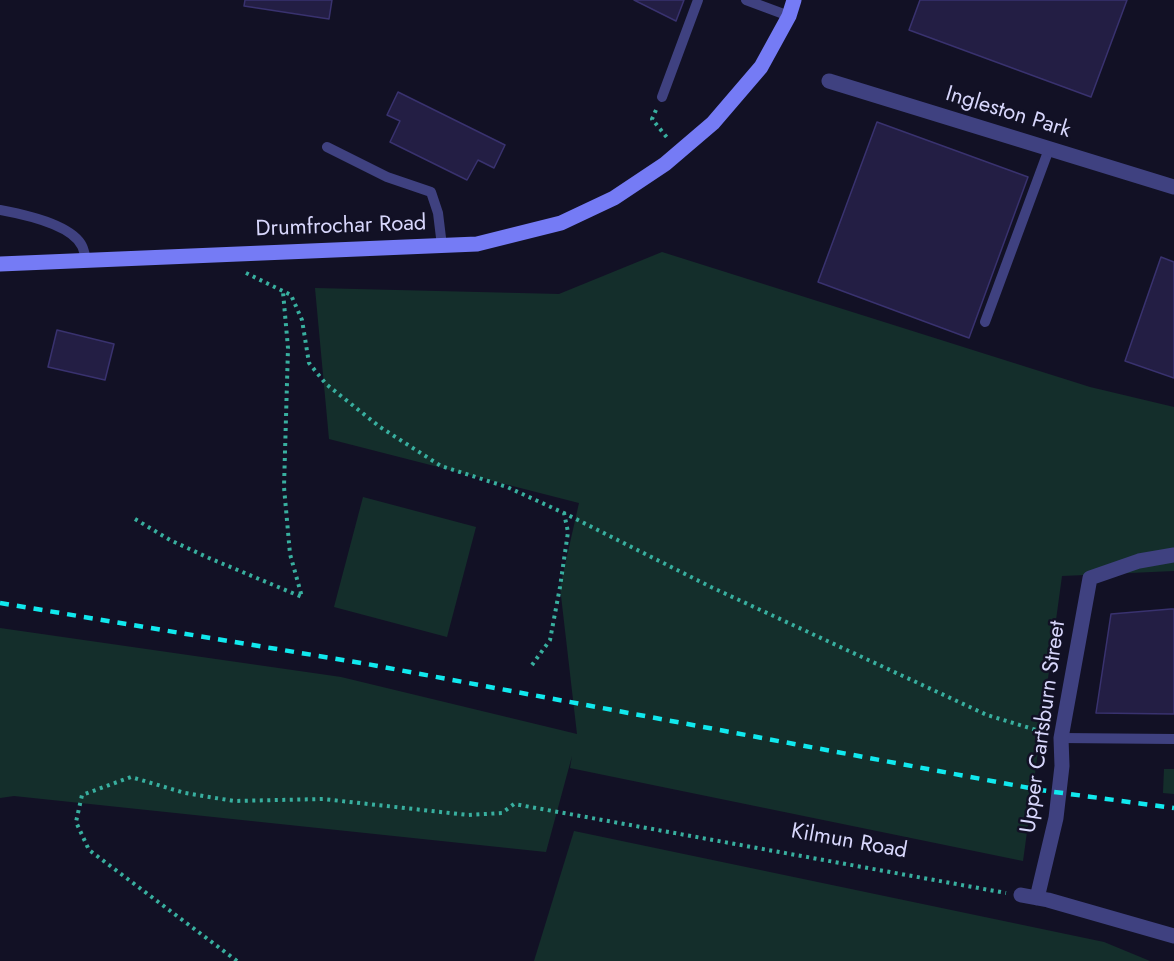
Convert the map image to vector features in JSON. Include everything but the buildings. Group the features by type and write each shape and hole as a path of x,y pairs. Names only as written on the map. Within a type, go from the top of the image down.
{"main road":[{"name":"Drumfrochar Road","path":"0,264 477,244 561,223 614,198 665,164 713,123 761,67 789,16 794,0"}],"street":[{"name":"Ingleston Park","path":"829,81 1174,187"},
{"name":"Upper Cartsburn Street","path":"1037,898 1056,818 1062,766 1061,738 1090,578 1139,561 1174,555"},
{"path":"1021,895 1174,936"}],"lane":[{"path":"662,97 698,0"},
{"path":"746,0 789,16"},
{"path":"327,147 387,177 431,192 438,213 442,246"},
{"path":"985,322 1049,149"},
{"path":"0,210 31,216 63,229 82,245 86,260"},
{"path":"1061,738 1174,739"}],"path":[{"path":"662,97 652,119 679,152"},
{"path":"241,270 291,295 302,320 309,363 326,384 380,427 441,466 507,487 711,587 987,715 1061,738"},
{"path":"135,519 170,540 302,597 290,554 284,487 288,348 283,291"},
{"path":"532,665 550,640 568,532 564,513"},
{"name":"Kilmun Road","path":"237,961 89,850 76,822 82,795 130,777 185,793 234,801 323,799 468,815 502,813 514,804 1021,895"}],"green space":[{"path":"662,252 1090,387 1174,407 1174,571 1062,576 1023,861 570,768 572,756 546,852 14,796 0,798 0,628 341,677 577,734 560,587 579,503 329,439 315,288 559,294"},
{"path":"363,497 476,527 447,637 334,607"},
{"path":"1164,769 1174,769 1174,794 1163,793"},
{"path":"574,831 1104,942 1150,961 534,961"}],"railway":[{"path":"0,603 367,664 1040,790 1174,808"}]}
